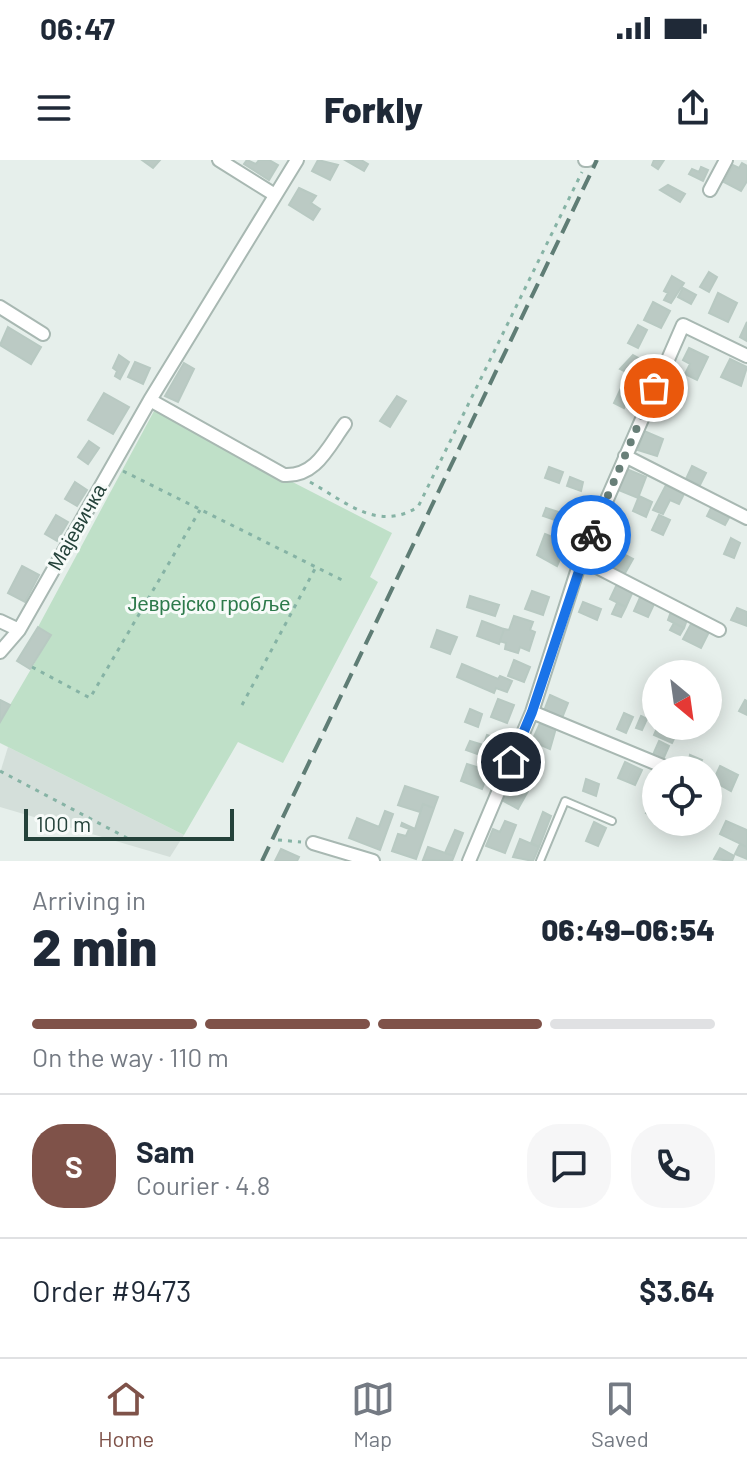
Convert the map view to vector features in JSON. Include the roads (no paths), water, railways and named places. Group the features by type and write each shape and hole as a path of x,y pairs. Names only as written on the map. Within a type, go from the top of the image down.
{"street":[{"path":"219,160 275,195"},
{"name":"Мајевичка","path":"0,652 19,630 150,400 297,160"},
{"path":"710,190 726,160"},
{"path":"0,307 43,334"},
{"path":"469,861 532,712 581,559 683,325 747,356"},
{"path":"150,400 284,475 300,476 311,471 345,424"},
{"path":"625,456 747,518"},
{"path":"581,559 719,630"},
{"path":"0,621 19,630"},
{"path":"532,712 642,758"},
{"path":"313,843 373,861"}],"lane":[{"path":"540,861 565,801 612,821"}],"railway":[{"path":"262,861 597,160"}],"park label":[{"name":"Јеврејско гробље","path":"209,604"}]}
